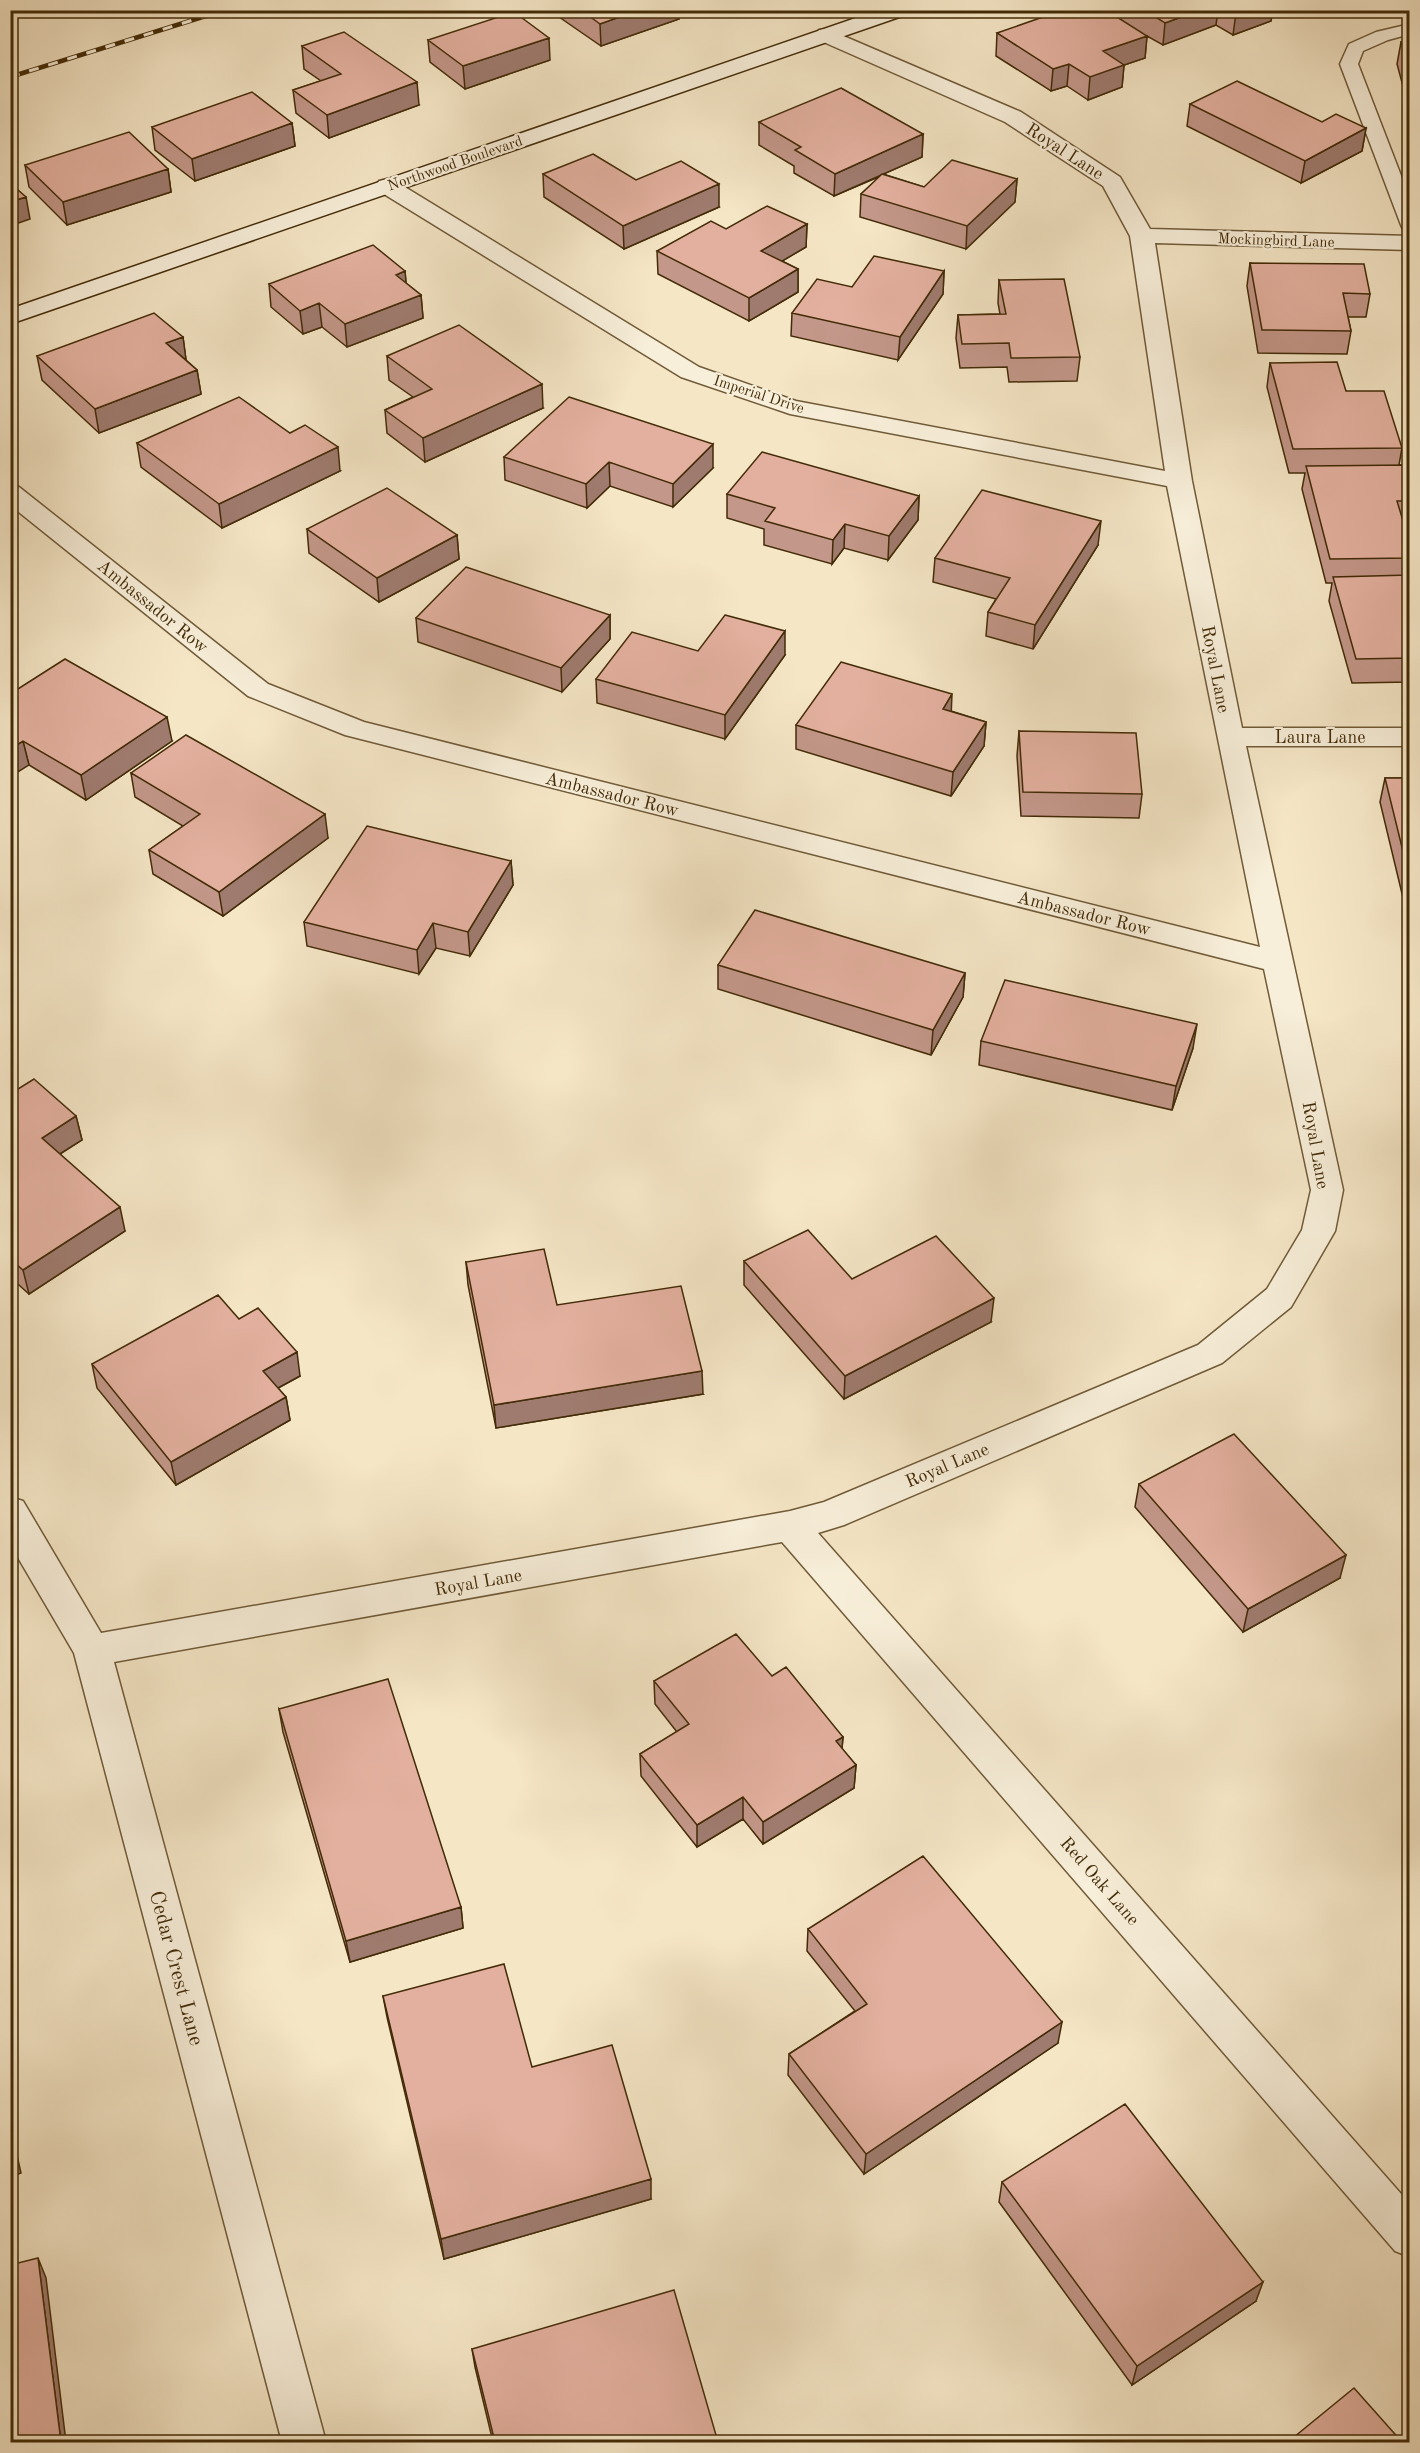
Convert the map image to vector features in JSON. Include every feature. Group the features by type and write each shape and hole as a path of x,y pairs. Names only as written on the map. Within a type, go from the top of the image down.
{"street":[{"name":"Northwood Boulevard","path":"10,316 901,10"},
{"name":"Royal Lane","path":"92,1650 790,1526 831,1515 1210,1354 1278,1298 1318,1231 1327,1190 1230,737 1179,480 1142,236 1112,182 1013,117 827,35"},
{"name":"Imperial Drive","path":"387,186 690,372 790,407 1179,480"},
{"name":"Mockingbird Lane","path":"1142,236 1410,243"},
{"name":"Ambassador Row","path":"10,492 258,690 355,729 1279,962"},
{"name":"Laura Lane","path":"1230,737 1410,737"},
{"name":"Cedar Crest Lane","path":"10,1511 92,1650 304,2442"},
{"name":"Red Oak Lane","path":"790,1526 1410,2236"}],"lane":[{"path":"1410,29 1382,36 1355,48 1349,64 1410,225"}],"building":[{"path":"581,10 639,10 600,24"},
{"path":"1063,10 1106,10 1147,36 1103,51 1124,65 1090,77 1069,64 1053,69 997,33"},
{"path":"1144,10 1200,10 1165,23"},
{"path":"514,12 549,38 463,66 428,40"},
{"path":"344,32 417,82 327,115 293,90 341,74 302,46"},
{"path":"1401,42 1410,42 1410,68 1408,68"},
{"path":"1237,81 1322,122 1336,114 1366,128 1305,161 1190,104"},
{"path":"841,88 923,134 835,174 795,150 801,147 759,122"},
{"path":"252,92 292,123 192,159 152,127"},
{"path":"129,132 168,169 63,202 25,165"},
{"path":"593,154 636,180 681,161 719,184 623,226 543,174"},
{"path":"952,160 1017,179 967,226 861,194 882,174 924,187"},
{"path":"10,183 26,197 10,202"},
{"path":"767,206 807,224 761,251 798,269 749,298 657,251 711,221 726,229"},
{"path":"373,245 405,271 396,275 421,295 345,324 319,303 300,311 269,284"},
{"path":"874,256 944,271 900,337 792,313 817,279 852,287"},
{"path":"1250,263 1364,264 1370,294 1343,293 1351,331 1262,330"},
{"path":"1064,279 1080,357 1011,358 1009,343 962,344 958,315 1006,314 999,280"},
{"path":"154,313 183,337 166,343 197,370 95,409 37,356"},
{"path":"459,325 542,384 423,438 385,410 432,389 387,356"},
{"path":"1337,362 1346,391 1384,391 1402,448 1293,449 1270,363"},
{"path":"239,397 290,433 305,425 338,447 219,504 137,443"},
{"path":"569,397 713,444 673,484 609,462 586,484 504,457"},
{"path":"762,452 919,496 889,536 845,524 833,540 765,521 775,508 727,494"},
{"path":"1410,465 1410,501 1397,501 1410,544 1410,558 1330,559 1306,466"},
{"path":"387,488 457,535 377,578 307,529"},
{"path":"982,490 1101,521 1035,625 988,612 1010,578 935,558"},
{"path":"466,567 610,615 561,668 416,618"},
{"path":"1410,575 1410,658 1356,659 1333,577"},
{"path":"725,615 785,631 725,715 596,679 632,632 698,651"},
{"path":"65,659 167,717 81,775 23,741 10,749 10,694"},
{"path":"841,662 952,694 943,709 986,722 953,772 796,725"},
{"path":"1019,731 1136,733 1142,794 1023,792"},
{"path":"186,735 325,814 219,892 149,850 200,814 131,773"},
{"path":"1385,778 1410,778 1410,880"},
{"path":"367,826 511,861 468,932 433,923 417,950 304,922"},
{"path":"755,910 965,973 933,1030 718,965"},
{"path":"1005,980 1197,1024 1176,1086 981,1041"},
{"path":"34,1079 76,1116 42,1138 120,1207 23,1270 10,1259 10,1094"},
{"path":"808,1230 852,1279 936,1236 994,1298 845,1376 744,1261"},
{"path":"544,1249 557,1305 681,1286 702,1371 494,1405 466,1262"},
{"path":"218,1295 239,1319 258,1308 297,1352 263,1371 286,1397 171,1462 92,1364"},
{"path":"1234,1434 1346,1555 1248,1609 1139,1484"},
{"path":"736,1634 772,1676 786,1667 843,1737 836,1741 856,1765 763,1822 743,1797 697,1825 640,1754 689,1724 654,1681"},
{"path":"388,1679 461,1907 346,1941 279,1709"},
{"path":"923,1856 1062,2022 866,2154 789,2054 867,2004 808,1929"},
{"path":"504,1964 532,2067 612,2045 651,2179 441,2239 383,1996"},
{"path":"1125,2104 1263,2282 1137,2366 1002,2182"},
{"path":"10,2139 14,2153 10,2154"},
{"path":"38,2258 61,2442 10,2442 10,2265"},
{"path":"674,2290 718,2442 495,2442 472,2349"},
{"path":"1354,2388 1402,2442 1288,2442"}],"railway":[{"path":"10,77 225,10"}]}
